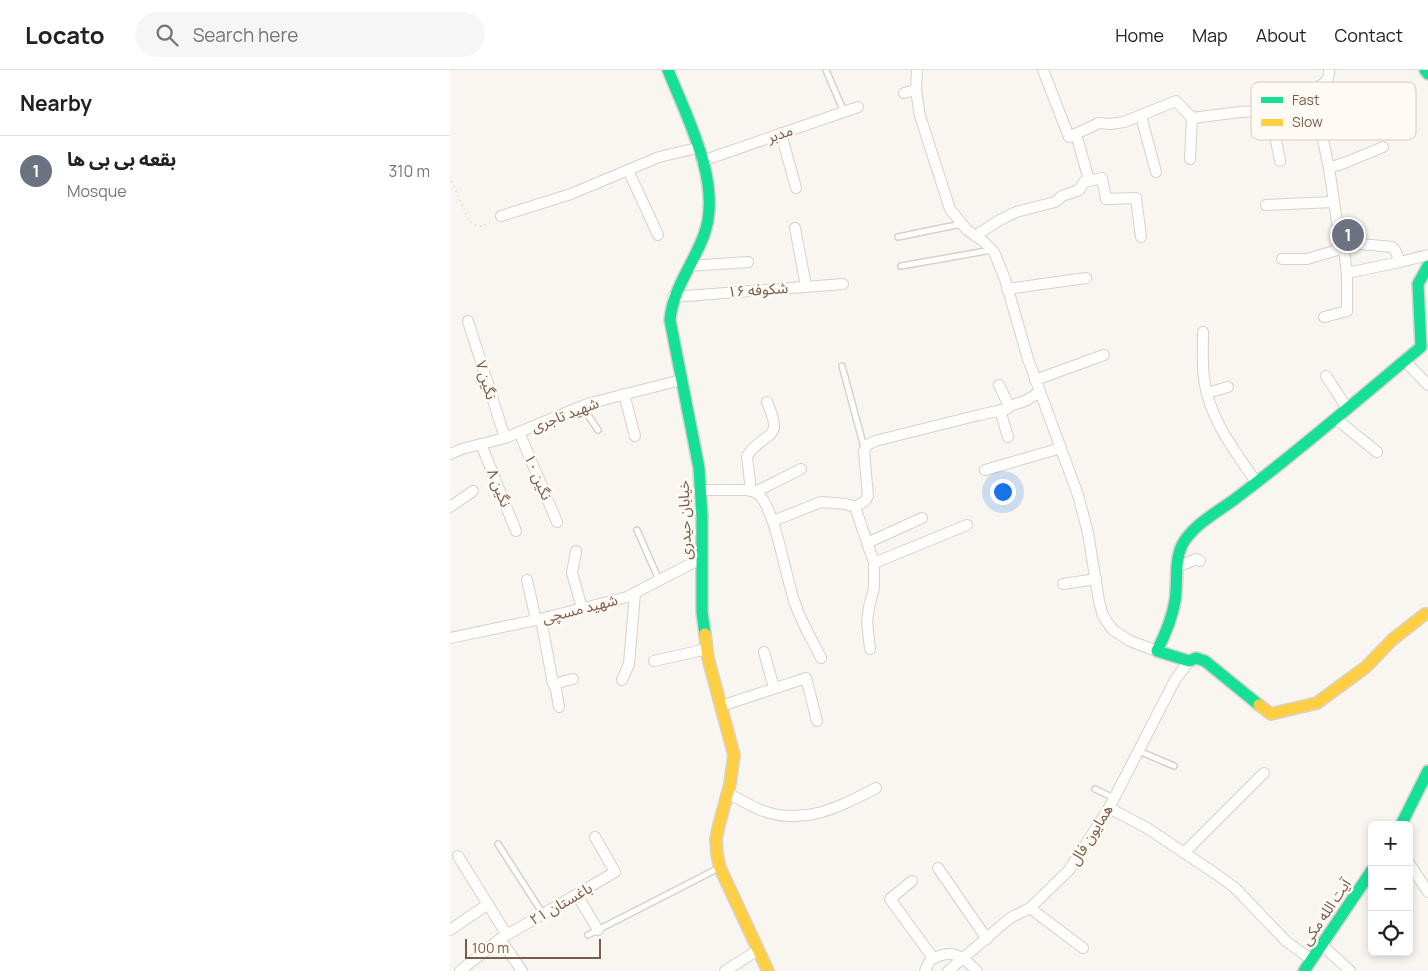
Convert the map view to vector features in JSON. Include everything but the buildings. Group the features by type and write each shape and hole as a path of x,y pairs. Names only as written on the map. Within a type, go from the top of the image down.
{"street":[{"name":"خیابان حیدری","path":"668,70 698,148 709,190 710,216 700,244 673,297 670,309 671,330 699,468 702,516 702,612 707,649 734,755 733,770 716,843 717,859 768,971"},
{"path":"917,70 916,90 920,116 950,208 967,230 992,250 1005,279 1035,380 1078,495 1088,533 1104,616 1113,630 1130,641 1157,651 1188,661 1196,658 1205,661 1271,714 1317,703 1366,667 1392,640 1425,614 1428,614"},
{"path":"1043,70 1069,137 1099,123 1110,124 1141,116 1176,101 1192,118 1190,159"},
{"path":"1327,82 1330,76 1329,70"},
{"path":"1425,70 1428,74"},
{"path":"904,93 916,90"},
{"name":"مدبر","path":"702,161 858,107"},
{"path":"1192,118 1251,111"},
{"path":"1141,116 1156,172"},
{"path":"781,133 796,188"},
{"path":"1076,134 1089,180"},
{"path":"1276,140 1280,161"},
{"path":"1323,140 1329,168 1340,242 1344,245 1347,272 1347,311 1324,317"},
{"path":"1329,168 1383,147"},
{"path":"501,216 571,194 659,157 698,148"},
{"path":"628,170 658,235"},
{"path":"975,236 1016,212 1055,202 1062,196 1080,190 1084,182 1102,178 1106,199 1136,198 1141,237"},
{"path":"1266,205 1334,202"},
{"path":"794,228 806,286"},
{"path":"1282,258 1307,259 1344,245 1392,247 1396,250 1400,262"},
{"path":"1347,272 1428,255"},
{"path":"689,266 748,262"},
{"path":"1157,651 1167,633 1173,614 1179,556 1191,534 1219,509 1256,482 1425,345 1418,284 1428,266"},
{"path":"1007,289 1086,278"},
{"name":"شکوفه ۱۶","path":"673,297 843,284"},
{"name":"نگین ۷","path":"468,321 504,438"},
{"path":"1203,332 1204,379 1212,411 1227,441 1256,482"},
{"path":"1035,380 1104,356"},
{"path":"1405,361 1428,385"},
{"path":"1326,376 1347,408"},
{"name":"شهید تاجری","path":"450,454 504,438 582,406 681,380"},
{"path":"999,385 1008,437"},
{"path":"1207,393 1228,387"},
{"path":"773,521 821,502 846,504 855,507 865,501 868,496 864,450 867,445 875,441 1004,408 1024,401 1040,392"},
{"path":"624,394 635,436"},
{"path":"753,492 747,456 775,428 774,418 767,402"},
{"path":"1335,418 1377,452"},
{"name":"نگین ۱۰","path":"519,432 557,522"},
{"name":"نگین ۸","path":"481,444 516,531"},
{"path":"985,470 1061,448"},
{"path":"753,492 800,469"},
{"path":"700,490 753,492 760,495 773,521 787,580 796,608 821,658"},
{"path":"450,507 473,492"},
{"path":"855,507 874,563 874,588 867,622 870,649"},
{"path":"867,543 922,518"},
{"path":"874,563 967,525"},
{"path":"576,551 572,573 582,608"},
{"name":"شهید مسچی","path":"450,638 627,597 702,558"},
{"path":"1178,565 1196,559 1200,561"},
{"path":"1063,584 1096,579"},
{"path":"527,580 560,708"},
{"path":"622,680 629,664 635,592"},
{"path":"654,661 707,649"},
{"path":"764,652 774,688"},
{"name":"همایون فال","path":"948,971 1010,918 1030,908 1069,870 1109,808 1175,680 1188,661"},
{"path":"721,706 806,678 817,721"},
{"path":"555,684 573,679"},
{"path":"1403,821 1428,771"},
{"path":"1184,853 1264,772"},
{"path":"727,793 759,809 801,817 828,810 876,788"},
{"path":"1109,808 1147,828 1234,887 1287,942 1312,960"},
{"name":"باغستان ۲۱","path":"460,971 504,937 615,872 595,837"},
{"path":"458,856 488,904 522,971"},
{"path":"1411,866 1428,892"},
{"path":"938,868 987,939"},
{"name":"آیت الله مکی","path":"1304,971 1368,876"},
{"path":"912,881 890,899 933,958"},
{"path":"578,895 598,930"},
{"path":"450,930 488,904"},
{"path":"1030,908 1083,948"},
{"path":"1322,944 1350,971"},
{"path":"725,971 758,950"},
{"path":"925,971 930,960 946,953 963,957 977,971"}],"lane":[{"path":"826,70 844,112"},
{"path":"898,237 962,224"},
{"path":"901,266 992,250"},
{"path":"842,366 864,450"},
{"path":"582,406 598,430"},
{"path":"637,530 659,580"},
{"path":"1138,751 1174,766"},
{"path":"1095,789 1114,798"},
{"path":"498,844 543,914"},
{"path":"588,935 720,868"}],"path":[{"path":"450,177 469,220 476,226 483,226 501,216"}],"traffic: fast":[{"path":"668,70 700,151 709,194 709,215 704,235 679,287 670,320 699,468 702,516 702,612 705,634"},
{"path":"1425,70 1428,74"},
{"path":"1259,705 1205,661 1196,658 1189,661 1157,651 1174,608 1178,558 1182,545 1200,524 1285,460 1421,347 1418,284 1428,266"},
{"path":"1403,821 1428,771"},
{"path":"1304,971 1368,876"}],"traffic: slow":[{"path":"1259,705 1271,714 1317,703 1366,667 1392,640 1425,614 1428,614"},
{"path":"705,634 708,658 734,755 730,784 716,839 717,854 720,868 768,971"}],"place":[{"name":"بقعه بی بی ها","path":"1348,235"}]}
